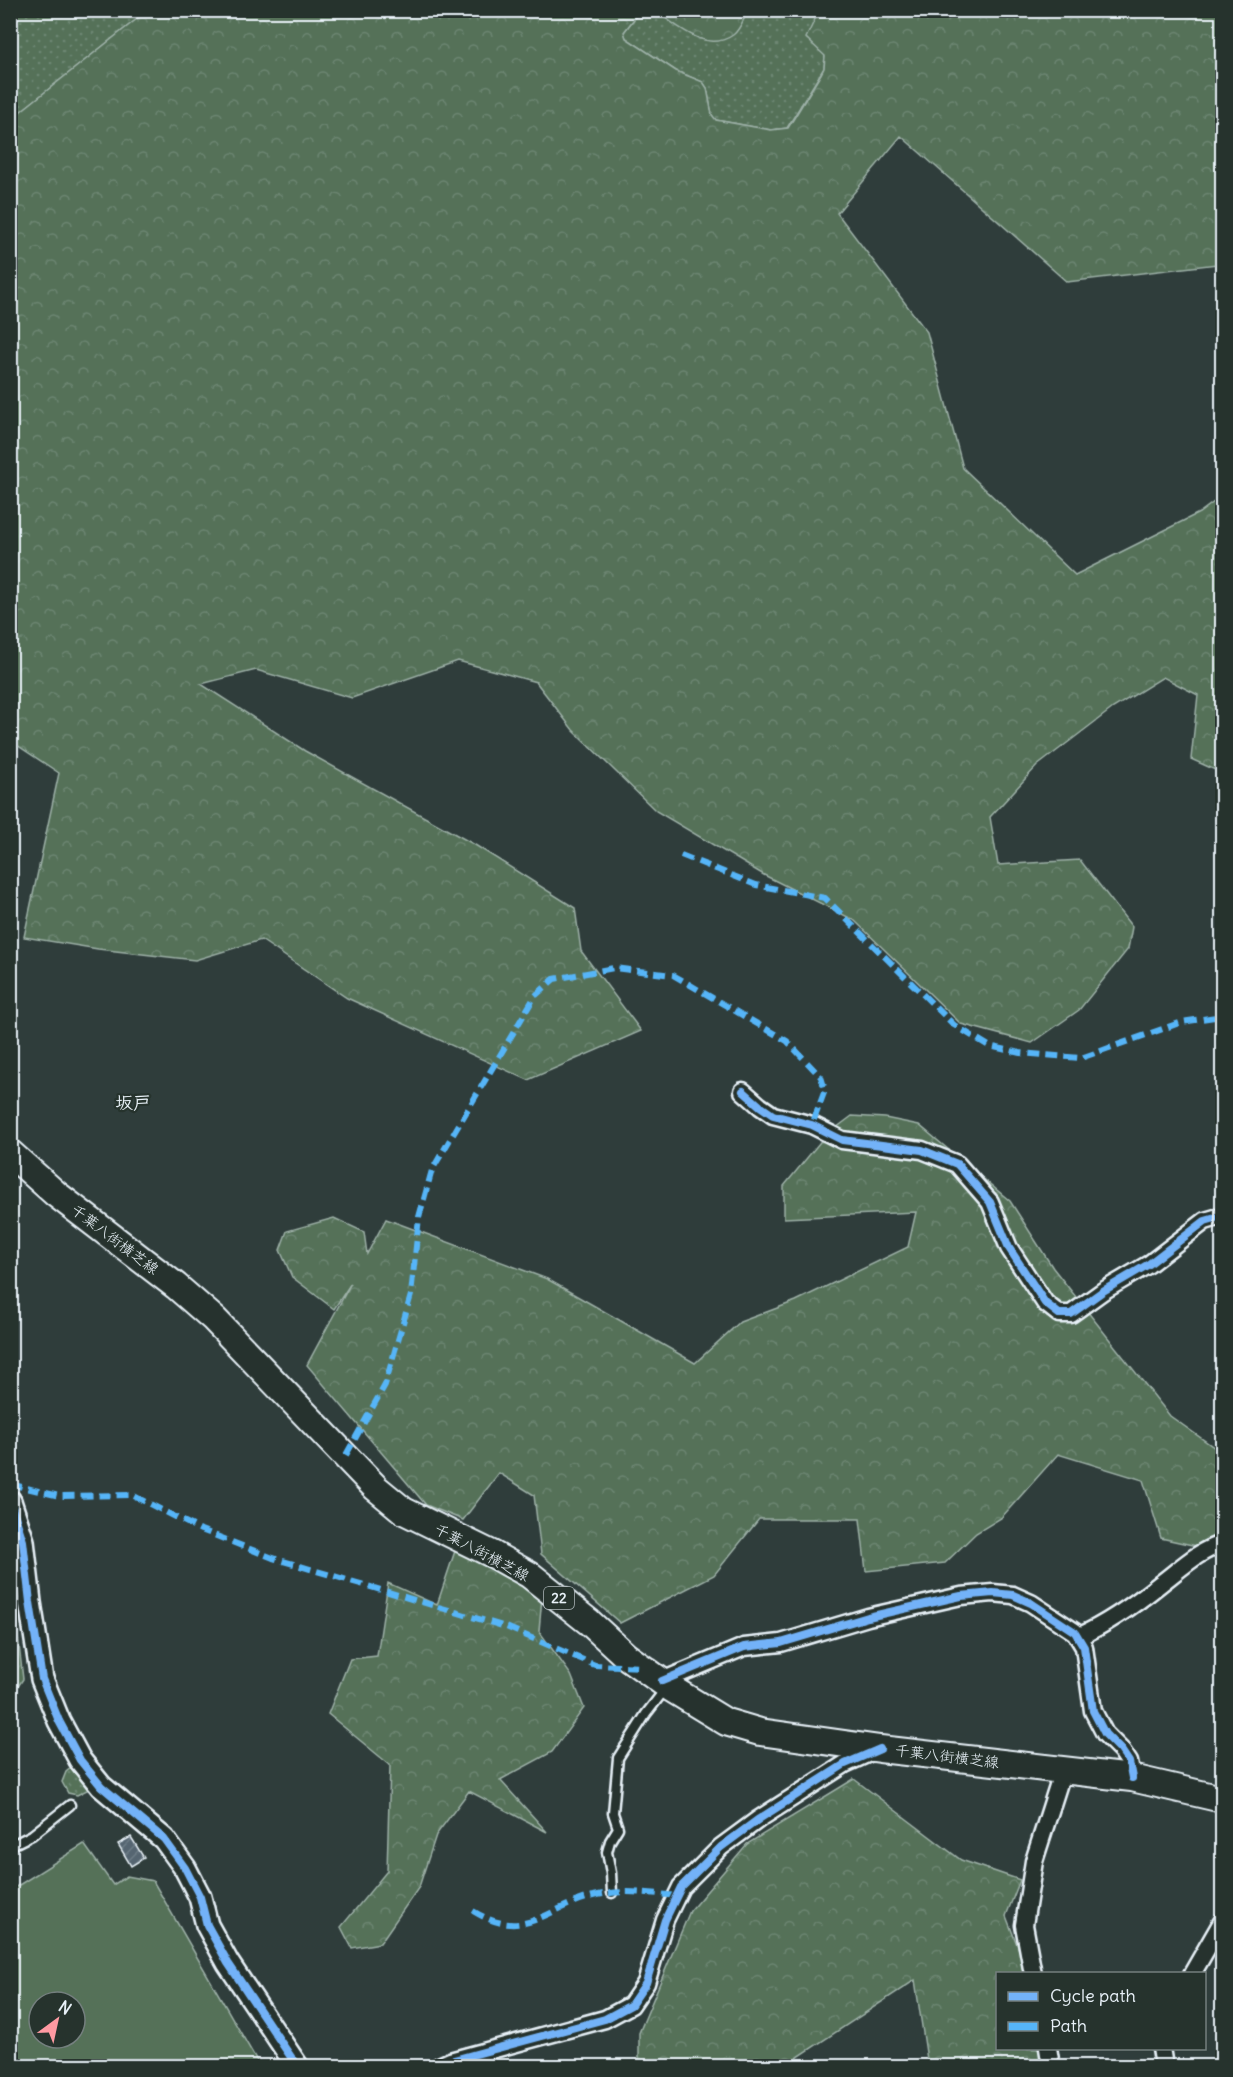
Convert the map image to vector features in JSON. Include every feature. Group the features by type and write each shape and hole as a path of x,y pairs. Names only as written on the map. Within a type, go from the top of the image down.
{"main road":[{"name":"千葉八街横芝線","path":"10,1153 56,1194 176,1286 214,1319 376,1488 405,1511 530,1575 589,1622 626,1656 726,1722 760,1732 880,1749 1132,1778 1222,1799"}],"street":[{"path":"743,1091 773,1115 812,1125 842,1140 922,1150 957,1164 990,1202 1009,1248 1045,1304 1059,1314 1071,1314 1103,1291 1149,1264 1205,1221 1222,1216"},
{"path":"10,1501 23,1541 42,1680 59,1721 80,1760 101,1786 164,1839 185,1868 200,1897 207,1925 228,1963 297,2067"},
{"path":"1078,1637 1103,1626 1201,1553 1222,1544"},
{"path":"665,1683 744,1647 781,1643 868,1617 961,1596 993,1593 1013,1596 1031,1603 1076,1632 1084,1647 1093,1711 1105,1734 1129,1762 1132,1778"},
{"path":"439,2067 450,2061 605,2019 631,2006 646,1983 665,1920 681,1887 721,1847 759,1819 845,1764 880,1749"},
{"path":"1033,1972 1024,1925 1034,1861 1063,1770"},
{"path":"1193,1972 1222,1922"},
{"path":"1048,2050 1052,2067"}],"lane":[{"path":"612,1893 607,1852 618,1828 613,1813 618,1758 665,1683"},
{"path":"10,1846 32,1835 70,1805"}],"path":[{"path":"10,1699 15,1704"}],"green space":[{"path":"11,11 147,11 11,119"},
{"path":"147,11 640,11 624,32 626,38 676,71 703,82 707,88 712,115 716,120 771,130 788,128 824,68 825,56 806,38 817,15 807,11 1222,11 1222,268 1217,264 1067,282 901,136 837,213 927,332 963,468 1075,575 1199,513 1222,496 1222,773 1191,759 1198,695 1163,677 1113,708 1037,766 990,817 998,865 1080,860 1132,927 1128,949 1079,1010 1032,1043 961,1024 854,920 764,875 656,811 573,730 536,682 458,661 352,698 256,670 201,684 305,751 475,845 575,908 581,951 641,1031 528,1080 347,998 261,940 195,960 98,949 24,937 59,773 11,741 11,119"},
{"path":"640,11 656,12 694,35 713,41 722,40 730,34 748,11 807,11 817,15 825,56 824,68 787,128 771,130 716,120 712,115 707,88 703,82 676,71 626,38 624,32"},
{"path":"655,11 748,11 733,35 723,40 713,41 682,30"},
{"path":"852,1116 885,1118 919,1125 1010,1201 1053,1268 1170,1416 1222,1453 1222,1530 1201,1547 1161,1538 1143,1480 1058,1454 1001,1518 976,1533 945,1563 866,1571 860,1519 759,1519 714,1575 620,1623 541,1554 534,1495 499,1473 463,1520 426,1505 307,1365 351,1283 334,1309 292,1277 280,1250 287,1231 334,1218 364,1232 367,1254 386,1219 547,1279 695,1363 740,1322 796,1301 908,1247 916,1212 784,1218 784,1186 824,1137"},
{"path":"457,1545 542,1597 539,1631 571,1675 584,1708 552,1752 500,1780 547,1832 469,1791 436,1835 419,1887 380,1943 352,1948 341,1927 387,1871 390,1765 328,1714 350,1659 377,1656 388,1583 437,1605"},
{"path":"11,1578 23,1679 10,1697"},
{"path":"73,1766 89,1789 77,1795 68,1793 62,1782 66,1772"},
{"path":"854,1779 961,1860 1020,1880 1006,1916 1028,1972 996,1972 996,2050 1048,2050 1035,2066 928,2066 915,1980 798,2057 795,2066 639,2066 639,2033 690,1911 747,1844"},
{"path":"84,1844 113,1885 127,1876 153,1881 260,2066 11,2066 11,1890"}],"building":[{"path":"131,1837 144,1858 131,1866 118,1844"}],"marked path":[{"path":"681,855 756,885 825,898 954,1025 989,1046 1020,1053 1081,1058 1182,1022 1222,1016"},
{"path":"346,1455 385,1385 411,1295 419,1217 432,1170 535,996 554,979 614,968 673,975 787,1041 821,1077 825,1090 812,1125"},
{"path":"10,1484 59,1496 132,1495 201,1530 273,1558 506,1627 595,1665 642,1667"},
{"path":"473,1911 491,1920 507,1924 521,1923 535,1920 577,1901 604,1894 635,1892 677,1896"}],"cycle path":[{"path":"743,1091 773,1115 812,1125 842,1140 922,1150 957,1164 990,1202 1009,1248 1045,1303 1059,1314 1071,1314 1103,1291 1149,1264 1205,1221 1222,1216"},
{"path":"10,1501 23,1541 42,1679 59,1721 80,1760 101,1786 164,1839 185,1868 200,1897 207,1925 228,1963 297,2066"},
{"path":"662,1681 744,1647 781,1643 868,1617 961,1596 993,1593 1013,1595 1031,1603 1075,1632 1084,1647 1093,1711 1105,1734 1129,1762 1132,1778"},
{"path":"439,2066 450,2061 605,2019 631,2005 646,1983 665,1920 681,1887 721,1847 759,1819 845,1764 880,1749"}],"district":[{"name":"坂戸","path":"133,1102"}]}
